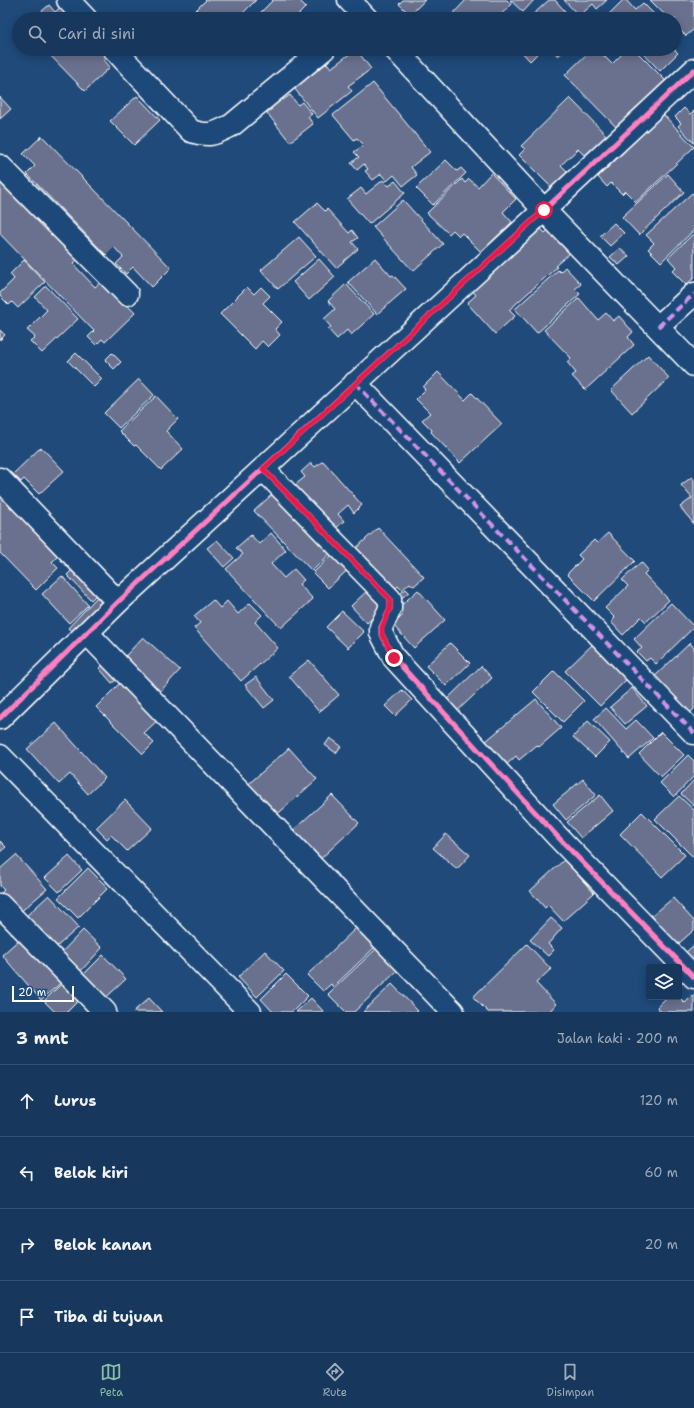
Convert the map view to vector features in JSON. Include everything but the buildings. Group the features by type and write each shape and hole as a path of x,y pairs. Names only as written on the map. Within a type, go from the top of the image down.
{"street":[{"path":"68,0 79,12"},
{"path":"349,0 359,12"},
{"path":"121,56 191,131 205,136 218,132 232,125 316,56"},
{"path":"401,56 544,210 694,365"},
{"path":"0,718 118,602 694,70"},
{"path":"0,166 127,294"},
{"path":"658,327 694,294"},
{"path":"355,384 694,733"},
{"path":"263,469 390,599 390,609 382,627 382,634 394,658 556,835 694,977"},
{"path":"0,479 118,602"},
{"path":"87,633 453,1012"},
{"path":"0,756 250,1012"},
{"path":"0,905 105,1012"}],"marked path":[{"path":"658,327 694,294"},
{"path":"355,383 694,733"}],"cycle path":[{"path":"0,718 118,602 694,70"},
{"path":"263,469 390,599 390,609 381,627 381,633 394,658 556,835 694,977"}],"route":[{"path":"394,658 382,634 382,627 390,609 390,599 263,469 544,210"}]}
